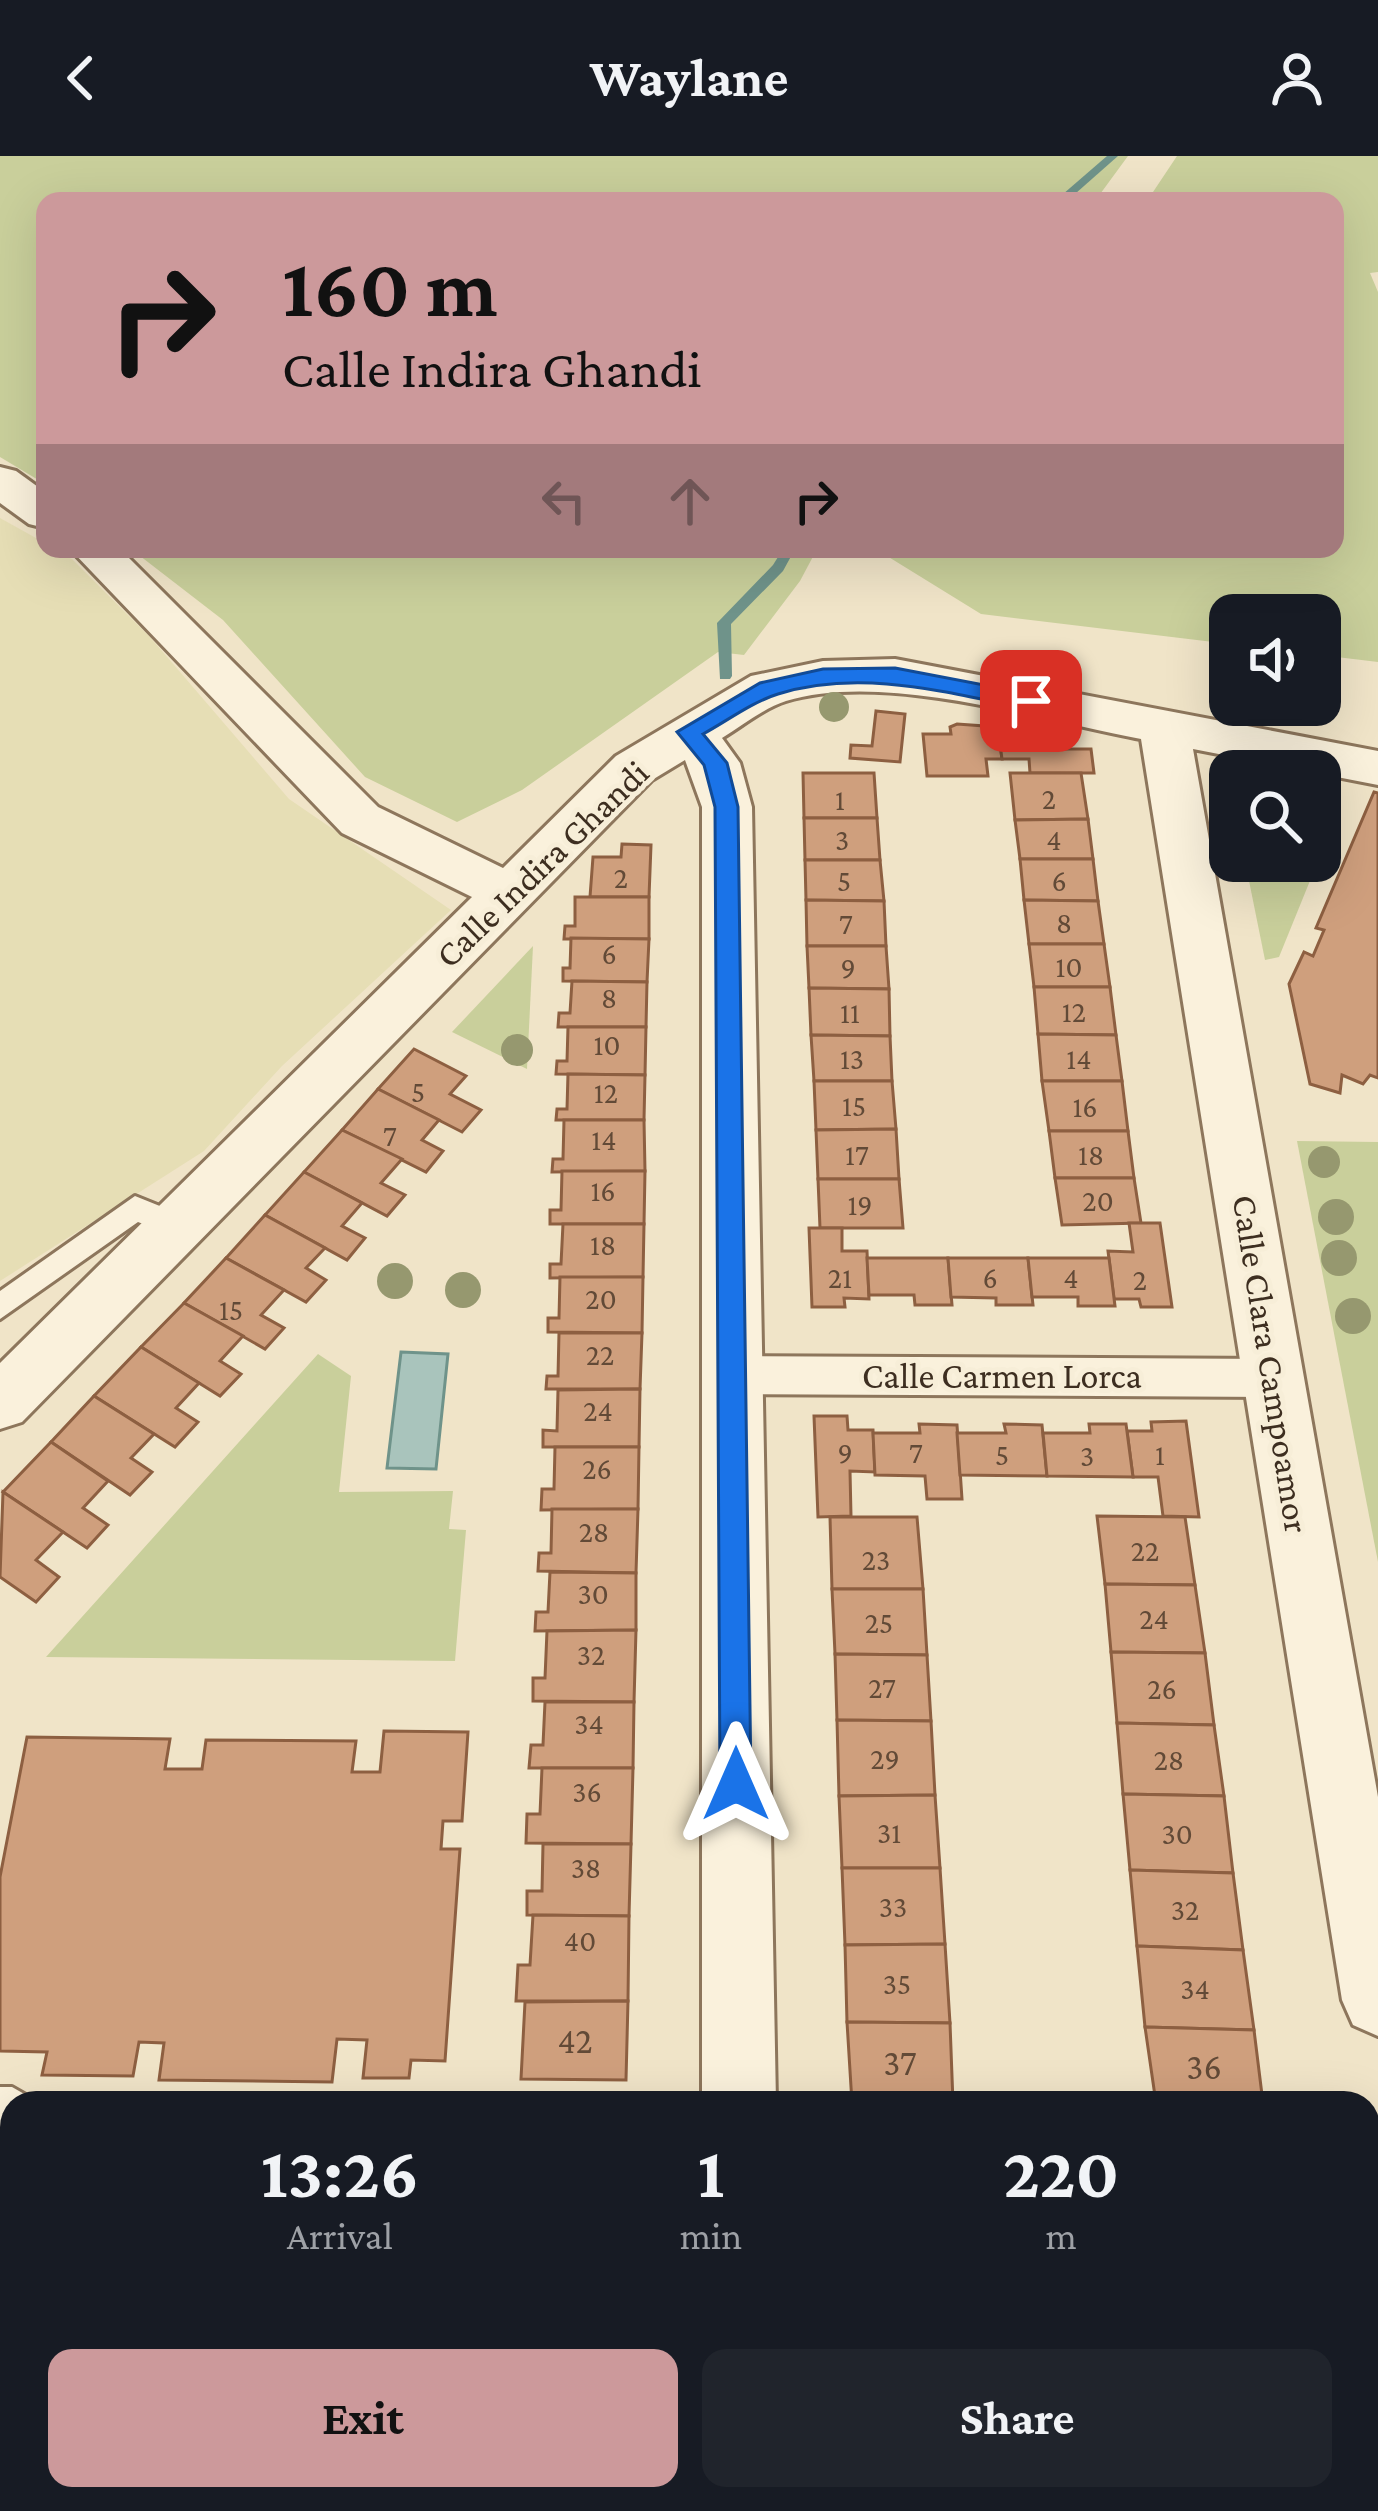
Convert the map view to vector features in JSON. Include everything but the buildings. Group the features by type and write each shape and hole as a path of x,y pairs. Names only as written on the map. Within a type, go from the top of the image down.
{"street":[{"path":"0,481 36,507"},
{"path":"101,558 360,820 509,892"},
{"name":"Calle Indira Ghandi","path":"0,1403 634,768 768,688 823,676 895,675 1378,768"},
{"name":"Calle Clara Campoamor","path":"1164,728 1378,2000"},
{"path":"688,732 715,763 727,807 739,2091"},
{"name":"Calle Carmen Lorca","path":"732,1375 1273,1378"}],"lane":[{"path":"0,1307 135,1208 177,1225"}],"shaded area":[{"path":"0,518 36,538 36,558 72,559 150,637 289,799 451,910 282,1066 204,1151 0,1281"}],"green space":[{"path":"0,156 1128,156 1102,192 36,192 36,479 0,457"},
{"path":"1177,156 1378,156 1378,272 1370,273 1378,292 1378,662 1341,658 1341,594 1209,594 1209,641 981,614 890,558 1344,558 1344,192 1153,192"},
{"path":"143,558 812,558 744,655 718,652 522,790 457,822 365,777 223,620"},
{"path":"1249,882 1309,882 1279,957 1265,960"},
{"path":"533,946 527,1069 452,1032"},
{"path":"1297,1141 1378,1142 1378,1562"},
{"path":"318,1354 351,1376 339,1492 453,1491 449,1529 466,1530 455,1661 46,1657"}],"water":[{"path":"401,1352 448,1354 436,1469 387,1468"}],"waterway":[{"path":"1071,192 1113,156"},
{"path":"725,676 724,623 784,558"}],"route":[{"path":"736,1784 727,807 715,763 688,732 768,688 823,676 895,675 1031,701"}]}
